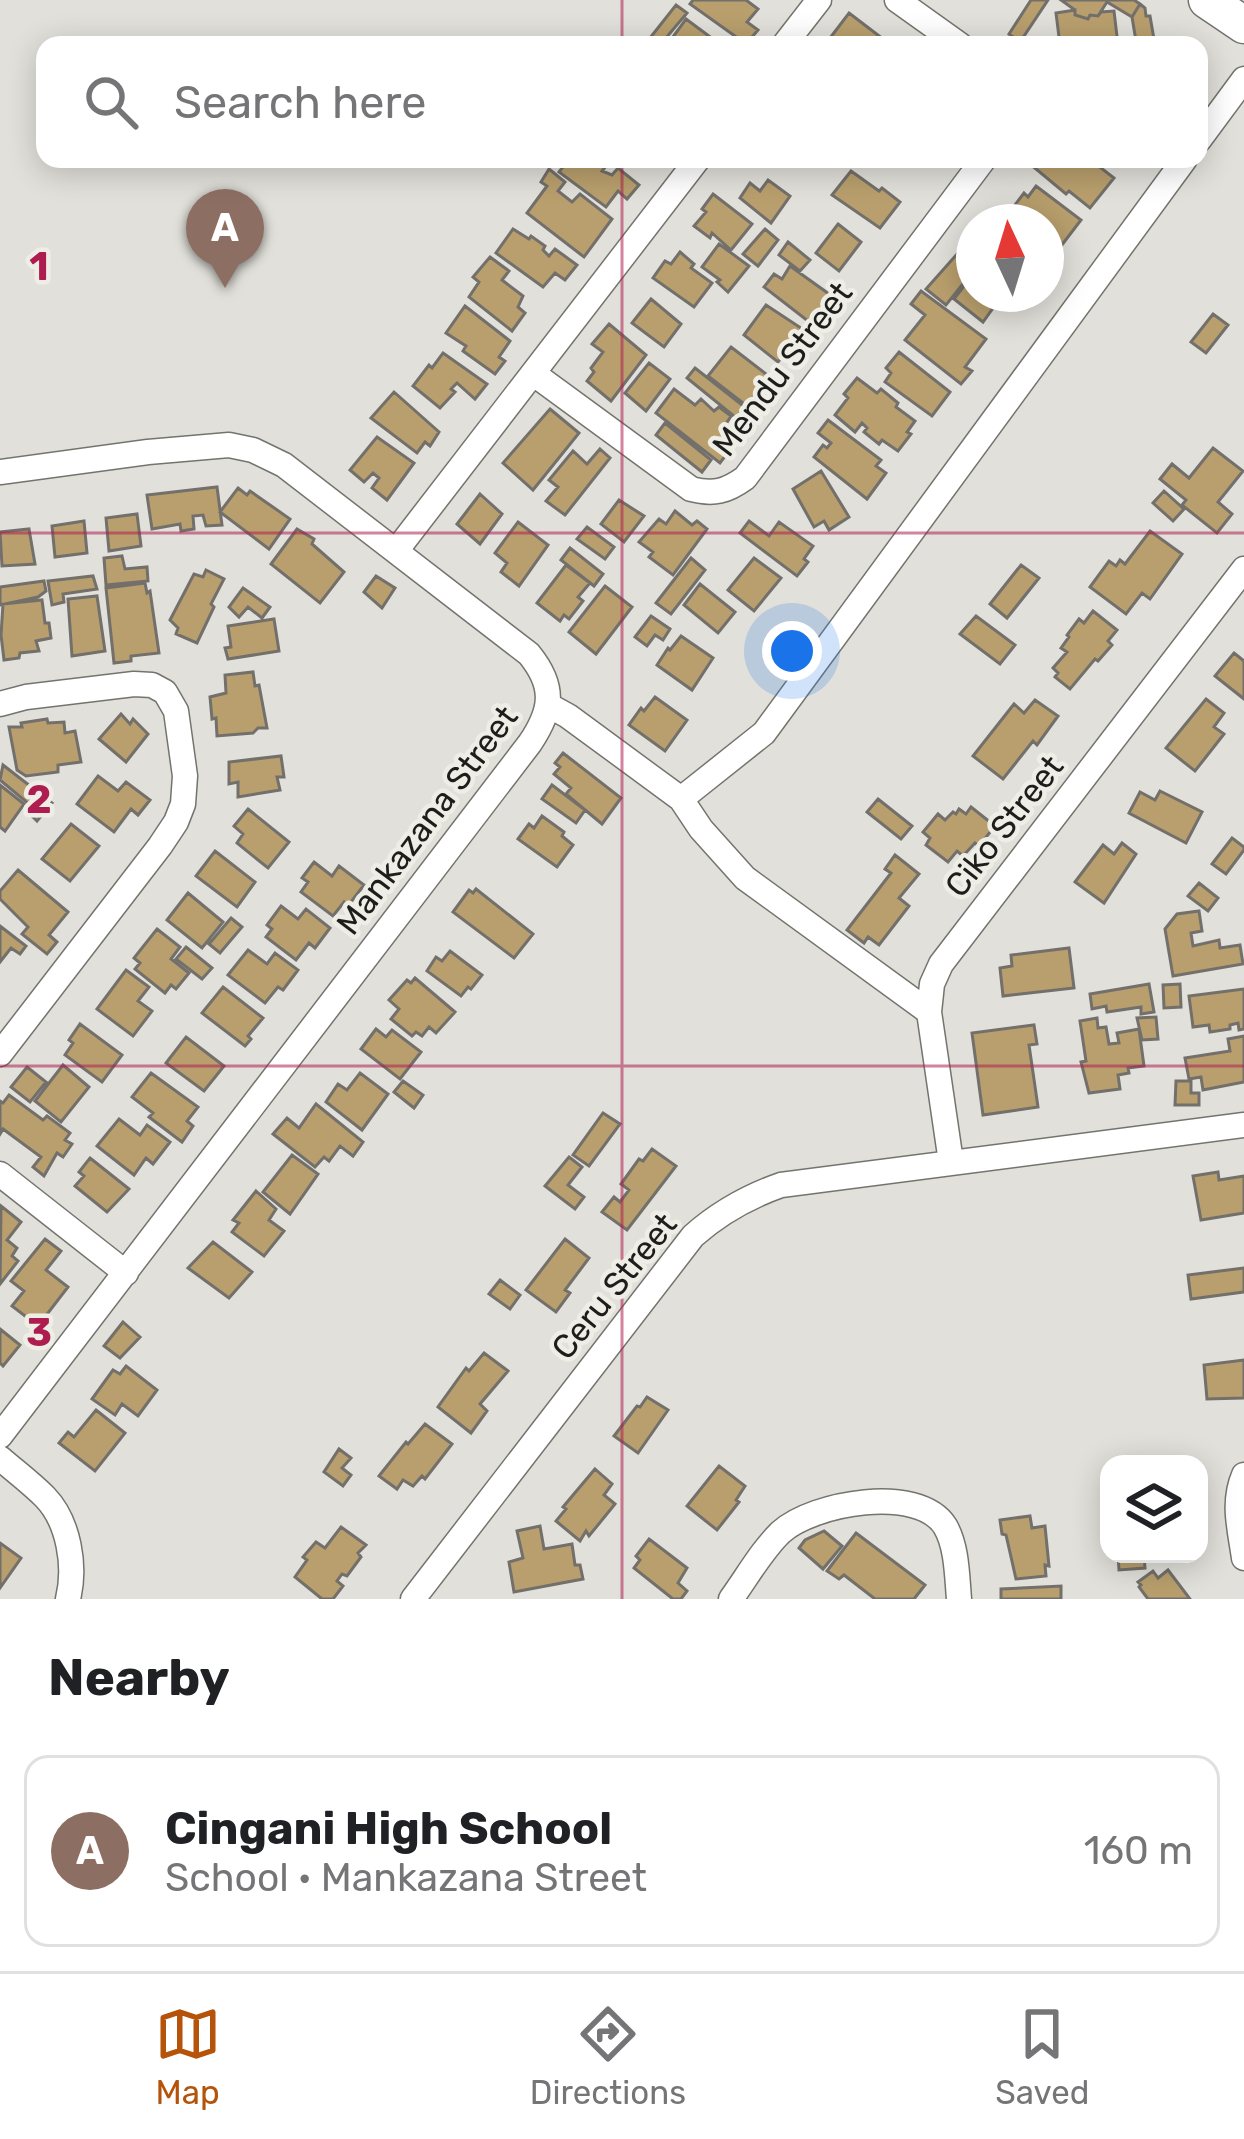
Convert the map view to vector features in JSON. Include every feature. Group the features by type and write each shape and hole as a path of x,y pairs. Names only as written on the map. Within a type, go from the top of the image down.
{"street":[{"path":"791,36 818,0"},
{"path":"897,0 947,36"},
{"path":"1207,0 1244,25"},
{"path":"1208,128 1244,79"},
{"path":"396,551 691,168"},
{"name":"Mendu Street","path":"534,374 692,489 707,494 730,489 745,478 976,168"},
{"path":"681,799 764,733 1178,168"},
{"name":"Mankazana Street","path":"0,472 148,452 229,445 253,450 284,465 529,654 545,677 548,705 530,743 0,1436"},
{"name":"Ciko Street","path":"951,1162 929,1012 932,985 941,964 1244,569"},
{"path":"0,704 134,683 152,686 165,692 176,711 185,776 176,822 0,1054"},
{"path":"548,705 681,799 745,878 929,1012"},
{"name":"Ceru Street","path":"413,1599 681,1251 718,1215 781,1185 1244,1125"},
{"path":"0,1174 126,1273"},
{"path":"0,1458 49,1501 73,1564 68,1599"},
{"path":"1244,1474 1237,1515 1244,1558"},
{"path":"730,1599 780,1533 794,1523 824,1508 902,1501 929,1511 947,1529 959,1599"}],"building":[{"path":"693,0 746,0 758,9 747,22 758,30 753,36 735,36 690,4"},
{"path":"1031,0 1048,0 1024,36 1009,34"},
{"path":"1061,0 1134,0 1140,4 1132,17 1107,2 1098,16 1088,19 1075,15"},
{"path":"1140,4 1145,8 1153,36 1135,36 1132,17"},
{"path":"676,5 687,13 668,36 652,36"},
{"path":"1075,10 1075,15 1088,19 1114,11 1117,36 1059,36 1056,13"},
{"path":"849,13 879,36 832,36"},
{"path":"686,19 709,36 674,36"},
{"path":"562,168 604,168 602,171 612,175 618,168 639,185 627,199 618,191 606,207 559,172"},
{"path":"1035,168 1101,168 1114,178 1090,208 1069,191 1066,194"},
{"path":"549,169 565,182 558,191 572,202 580,194 612,219 584,257 527,213 547,186 541,182"},
{"path":"851,171 900,202 880,228 832,195"},
{"path":"768,180 790,196 771,223 740,198 750,183 760,191"},
{"path":"1036,186 1060,204 1016,204 1024,193 1028,197"},
{"path":"713,194 752,224 731,250 712,233 710,238 694,226"},
{"path":"1064,207 1081,220 1064,242"},
{"path":"838,224 861,242 839,271 816,253"},
{"path":"513,229 545,246 549,256 555,249 577,265 565,280 555,273 543,287 496,253"},
{"path":"765,229 778,240 758,266 743,254"},
{"path":"788,242 810,260 800,271 779,255"},
{"path":"719,244 749,266 728,292 702,267"},
{"path":"680,252 694,264 691,268 712,283 694,307 653,278 665,261 671,264"},
{"path":"956,255 956,292 946,305 926,289"},
{"path":"490,257 509,271 502,280 523,296 518,307 525,313 512,331 469,297 479,282 473,277"},
{"path":"790,266 836,299 817,328 764,287 774,274 782,279"},
{"path":"921,291 986,339 965,367 972,371 961,384 905,340 925,315 911,304"},
{"path":"651,299 681,324 664,347 632,323"},
{"path":"766,305 804,330 778,362 744,335"},
{"path":"465,306 510,341 499,357 505,361 495,374 446,333"},
{"path":"970,312 990,312 983,322"},
{"path":"1213,314 1228,325 1206,353 1191,342"},
{"path":"609,324 646,355 611,401 587,381 603,352 592,344"},
{"path":"731,347 770,377 752,410 708,376"},
{"path":"899,352 950,392 932,416 885,382 891,373 886,368"},
{"path":"443,353 487,384 475,399 457,383 440,408 413,386"},
{"path":"649,363 670,379 646,411 625,393"},
{"path":"695,368 760,419 751,430 687,378"},
{"path":"857,378 877,393 881,389 915,421 898,451 882,440 879,444 864,432 867,428 862,423 855,432 835,415"},
{"path":"674,389 695,405 701,399 714,411 719,407 731,416 725,433 736,442 720,463 656,413"},
{"path":"394,392 439,432 430,446 425,442 417,453 371,418"},
{"path":"550,409 579,433 533,490 503,463"},
{"path":"828,420 881,460 876,466 886,473 867,499 814,457 831,443 818,433"},
{"path":"665,423 711,460 702,472 656,435"},
{"path":"377,437 414,463 387,500 372,488 379,478 373,473 364,482 350,470"},
{"path":"1213,448 1243,471 1218,502 1232,514 1217,533 1182,505 1186,500 1160,479 1172,464 1189,478"},
{"path":"600,449 610,458 565,515 546,501 558,487 549,480 573,451 587,464"},
{"path":"821,471 849,517 829,530 824,521 814,527 793,489"},
{"path":"217,487 222,525 206,526 203,515 193,516 194,529 181,531 180,524 152,529 147,495"},
{"path":"238,488 290,519 269,549 220,512"},
{"path":"1164,491 1184,509 1173,521 1153,503"},
{"path":"480,494 502,514 480,544 457,524"},
{"path":"619,500 644,516 624,542 601,524"},
{"path":"675,511 692,525 697,521 707,529 673,575 649,557 653,552 639,542 659,519 666,524"},
{"path":"137,514 141,546 109,551 106,518"},
{"path":"84,521 87,553 55,557 52,526"},
{"path":"749,521 769,536 779,522 813,546 797,576 740,533"},
{"path":"518,522 548,545 519,586 501,572 507,563 495,553"},
{"path":"587,527 614,547 605,559 577,539"},
{"path":"29,529 35,564 2,566 0,532"},
{"path":"297,529 314,539 312,544 344,572 320,603 271,564"},
{"path":"1150,531 1182,554 1150,599 1142,593 1126,614 1090,587 1109,561 1116,566 1120,560 1125,564"},
{"path":"570,548 603,574 594,586 561,560"},
{"path":"122,556 125,569 147,567 148,581 106,585 104,558"},
{"path":"691,558 705,570 671,614 656,603"},
{"path":"754,558 781,578 754,611 728,590"},
{"path":"566,565 590,583 569,619 564,615 560,621 537,603"},
{"path":"1021,565 1039,578 1007,618 990,604"},
{"path":"206,570 224,579 197,643 176,634 178,628 170,620 194,574 203,577"},
{"path":"93,576 97,589 63,594 64,602 52,605 48,581"},
{"path":"376,576 395,588 382,608 364,592"},
{"path":"44,581 46,591 38,597 0,605 0,587"},
{"path":"145,583 159,653 114,663 106,588"},
{"path":"700,584 735,612 718,633 684,605"},
{"path":"605,586 632,607 596,654 569,632"},
{"path":"243,588 270,607 262,618 248,607 239,617 229,607"},
{"path":"97,596 105,651 72,656 68,599"},
{"path":"42,600 51,638 36,641 39,651 4,660 3,604"},
{"path":"1093,611 1117,630 1108,641 1112,645 1070,689 1055,677 1058,673 1053,668 1067,652 1061,648 1067,635 1079,619 1084,623"},
{"path":"651,616 670,629 663,640 655,635 647,646 635,637"},
{"path":"976,616 1015,645 1000,664 960,634"},
{"path":"274,619 279,651 228,659 228,626"},
{"path":"681,636 713,658 692,690 657,665"},
{"path":"1234,653 1244,661 1244,699 1215,676"},
{"path":"253,672 267,728 217,736 210,697 226,693 225,675"},
{"path":"655,697 687,720 665,751 629,725"},
{"path":"1206,699 1224,713 1214,727 1224,734 1195,771 1166,748"},
{"path":"1035,700 1058,716 1003,779 973,756 1014,704 1024,713"},
{"path":"121,714 148,734 126,762 99,739"},
{"path":"47,719 48,723 64,722 65,733 75,731 81,762 58,765 58,772 26,776 17,770 9,727"},
{"path":"563,753 621,798 602,824 566,794 571,788 554,774"},
{"path":"281,756 284,777 277,777 280,790 238,797 238,782 229,784 229,762"},
{"path":"3,765 52,803 37,821 30,814 35,809 0,780"},
{"path":"98,776 118,791 126,782 150,800 138,815 131,809 114,832 77,804"},
{"path":"0,785 24,804 5,831 0,827"},
{"path":"552,785 585,810 576,823 542,799"},
{"path":"1160,791 1202,812 1186,843 1129,813 1140,792 1155,800"},
{"path":"878,799 912,826 901,839 867,812"},
{"path":"971,807 995,826 979,846 975,843 963,856 957,851 948,862 926,845 930,838 923,832 938,814 945,820 959,809 966,814"},
{"path":"248,809 289,842 268,868 237,843 243,834 234,826"},
{"path":"542,816 573,845 557,867 518,839"},
{"path":"71,824 99,846 70,881 42,859"},
{"path":"1232,838 1244,850 1226,874 1212,864"},
{"path":"1122,843 1136,854 1104,903 1075,882 1103,845 1114,854"},
{"path":"215,851 255,882 237,907 196,876"},
{"path":"895,855 919,874 899,898 909,906 879,945 868,937 864,943 847,930 891,873 885,869"},
{"path":"314,862 332,876 339,866 364,885 333,916 301,892 308,882 302,878"},
{"path":"18,870 68,912 49,935 57,942 47,954 22,934 28,927 0,899 0,891"},
{"path":"1199,883 1218,898 1208,911 1188,896"},
{"path":"476,889 533,934 514,958 453,912 469,890"},
{"path":"188,893 223,922 202,948 167,920"},
{"path":"281,906 298,919 306,909 330,928 315,948 309,943 296,960 266,937 272,929 267,925"},
{"path":"1199,911 1202,931 1191,933 1193,946 1219,940 1220,948 1240,945 1243,964 1173,976 1165,929 1177,914"},
{"path":"231,918 242,927 220,953 209,944"},
{"path":"0,926 26,946 20,954 11,948 0,962"},
{"path":"157,929 180,947 171,959 189,973 176,989 171,985 165,993 135,969 140,963 134,958"},
{"path":"186,947 212,968 202,979 176,959"},
{"path":"1069,948 1074,988 1003,996 1000,968 1012,966 1011,955"},
{"path":"248,950 267,964 275,953 298,970 265,1003 228,975"},
{"path":"450,951 482,975 461,996 427,971 436,957 442,961"},
{"path":"126,970 149,987 138,1001 152,1011 133,1036 97,1009"},
{"path":"415,978 455,1012 436,1033 429,1027 422,1036 416,1032 412,1036 391,1019 399,1009 389,1000 407,980 411,983"},
{"path":"1149,984 1154,1012 1141,1014 1141,1007 1107,1012 1106,1006 1092,1009 1090,994"},
{"path":"1180,984 1181,1007 1164,1008 1163,985"},
{"path":"223,987 263,1018 245,1046 202,1013"},
{"path":"1244,989 1244,1029 1239,1030 1238,1023 1210,1032 1209,1025 1193,1027 1189,996"},
{"path":"1156,1017 1158,1039 1142,1040 1137,1018"},
{"path":"1097,1018 1098,1028 1106,1027 1109,1044 1119,1043 1117,1033 1139,1029 1144,1066 1118,1075 1120,1089 1089,1093 1081,1062 1086,1061 1080,1021"},
{"path":"80,1024 122,1055 102,1082 65,1055"},
{"path":"1034,1025 1037,1044 1029,1045 1038,1107 983,1115 972,1033"},
{"path":"376,1029 386,1037 392,1030 421,1052 400,1079 361,1049"},
{"path":"1244,1036 1244,1082 1203,1090 1201,1077 1189,1079 1185,1058 1230,1051 1228,1039"},
{"path":"186,1037 224,1066 204,1091 166,1063"},
{"path":"63,1065 89,1087 61,1122 35,1101"},
{"path":"27,1067 46,1082 30,1102 11,1087"},
{"path":"151,1073 198,1107 187,1121 193,1126 182,1142 132,1097"},
{"path":"360,1073 388,1094 362,1130 326,1102 338,1084 347,1090"},
{"path":"403,1081 423,1095 414,1108 394,1092"},
{"path":"1176,1081 1191,1081 1191,1093 1199,1093 1199,1105 1175,1105"},
{"path":"9,1095 70,1133 65,1140 72,1144 63,1157 57,1153 44,1176 33,1167 41,1157 3,1129 0,1134 0,1101"},
{"path":"316,1104 363,1142 353,1156 340,1146 329,1161 324,1157 315,1167 273,1134 287,1118 299,1128"},
{"path":"603,1113 620,1124 589,1166 573,1155"},
{"path":"119,1119 140,1135 147,1125 170,1142 153,1164 146,1158 134,1175 97,1146"},
{"path":"652,1149 676,1166 627,1230 602,1212 614,1197 620,1202 629,1190 621,1184"},
{"path":"292,1155 318,1174 290,1214 263,1192"},
{"path":"569,1157 582,1167 568,1185 584,1197 575,1209 545,1186"},
{"path":"90,1158 129,1189 107,1212 75,1186"},
{"path":"1218,1172 1219,1180 1244,1176 1244,1213 1201,1220 1193,1176"},
{"path":"256,1191 276,1209 269,1220 284,1231 264,1256 232,1232 239,1223 233,1220"},
{"path":"1,1206 21,1222 7,1240 17,1248 12,1256 18,1261 0,1284"},
{"path":"45,1239 61,1251 46,1270 68,1287 38,1326 12,1306 24,1291 11,1281"},
{"path":"565,1239 589,1258 565,1290 570,1293 556,1312 526,1290"},
{"path":"213,1242 252,1272 229,1298 188,1268"},
{"path":"1244,1268 1244,1292 1191,1299 1188,1275"},
{"path":"500,1280 520,1295 510,1309 489,1294"},
{"path":"123,1322 140,1337 120,1358 104,1346"},
{"path":"0,1329 20,1345 3,1366 0,1363"},
{"path":"484,1353 508,1371 480,1404 487,1411 471,1433 438,1407 466,1368 469,1371"},
{"path":"1244,1360 1244,1398 1207,1399 1204,1365"},
{"path":"126,1366 157,1390 138,1416 122,1404 115,1415 92,1399 113,1370 120,1374"},
{"path":"647,1397 668,1410 638,1453 614,1436"},
{"path":"96,1410 125,1433 95,1471 59,1443 68,1432 74,1437"},
{"path":"425,1424 452,1444 425,1479 422,1476 413,1486 403,1480 397,1489 379,1476"},
{"path":"339,1449 351,1458 342,1468 351,1475 343,1486 324,1472"},
{"path":"719,1466 745,1486 717,1530 687,1506"},
{"path":"595,1469 612,1484 604,1495 615,1504 580,1541 556,1521"},
{"path":"1030,1516 1032,1528 1045,1526 1049,1566 1045,1565 1046,1576 1016,1579 1000,1520"},
{"path":"540,1526 544,1549 572,1544 583,1579 514,1592 509,1562 523,1558 517,1531"},
{"path":"341,1527 366,1545 347,1576 342,1574 337,1581 343,1586 333,1599 322,1599 295,1577 316,1542 325,1548"},
{"path":"824,1531 842,1546 823,1569 799,1548"},
{"path":"856,1533 925,1585 914,1599 875,1599 844,1575 839,1579 827,1571"},
{"path":"649,1539 687,1568 678,1583 687,1591 681,1599 673,1599 634,1568 640,1560 636,1556"},
{"path":"0,1543 21,1558 0,1588"},
{"path":"1119,1563 1145,1563 1145,1568 1119,1570"},
{"path":"1168,1570 1190,1599 1148,1599 1139,1587 1138,1582 1153,1571 1158,1578"},
{"path":"1061,1586 1061,1599 1001,1599 1001,1589"}],"place":[{"name":"Cingani High School","path":"225,288"}]}
